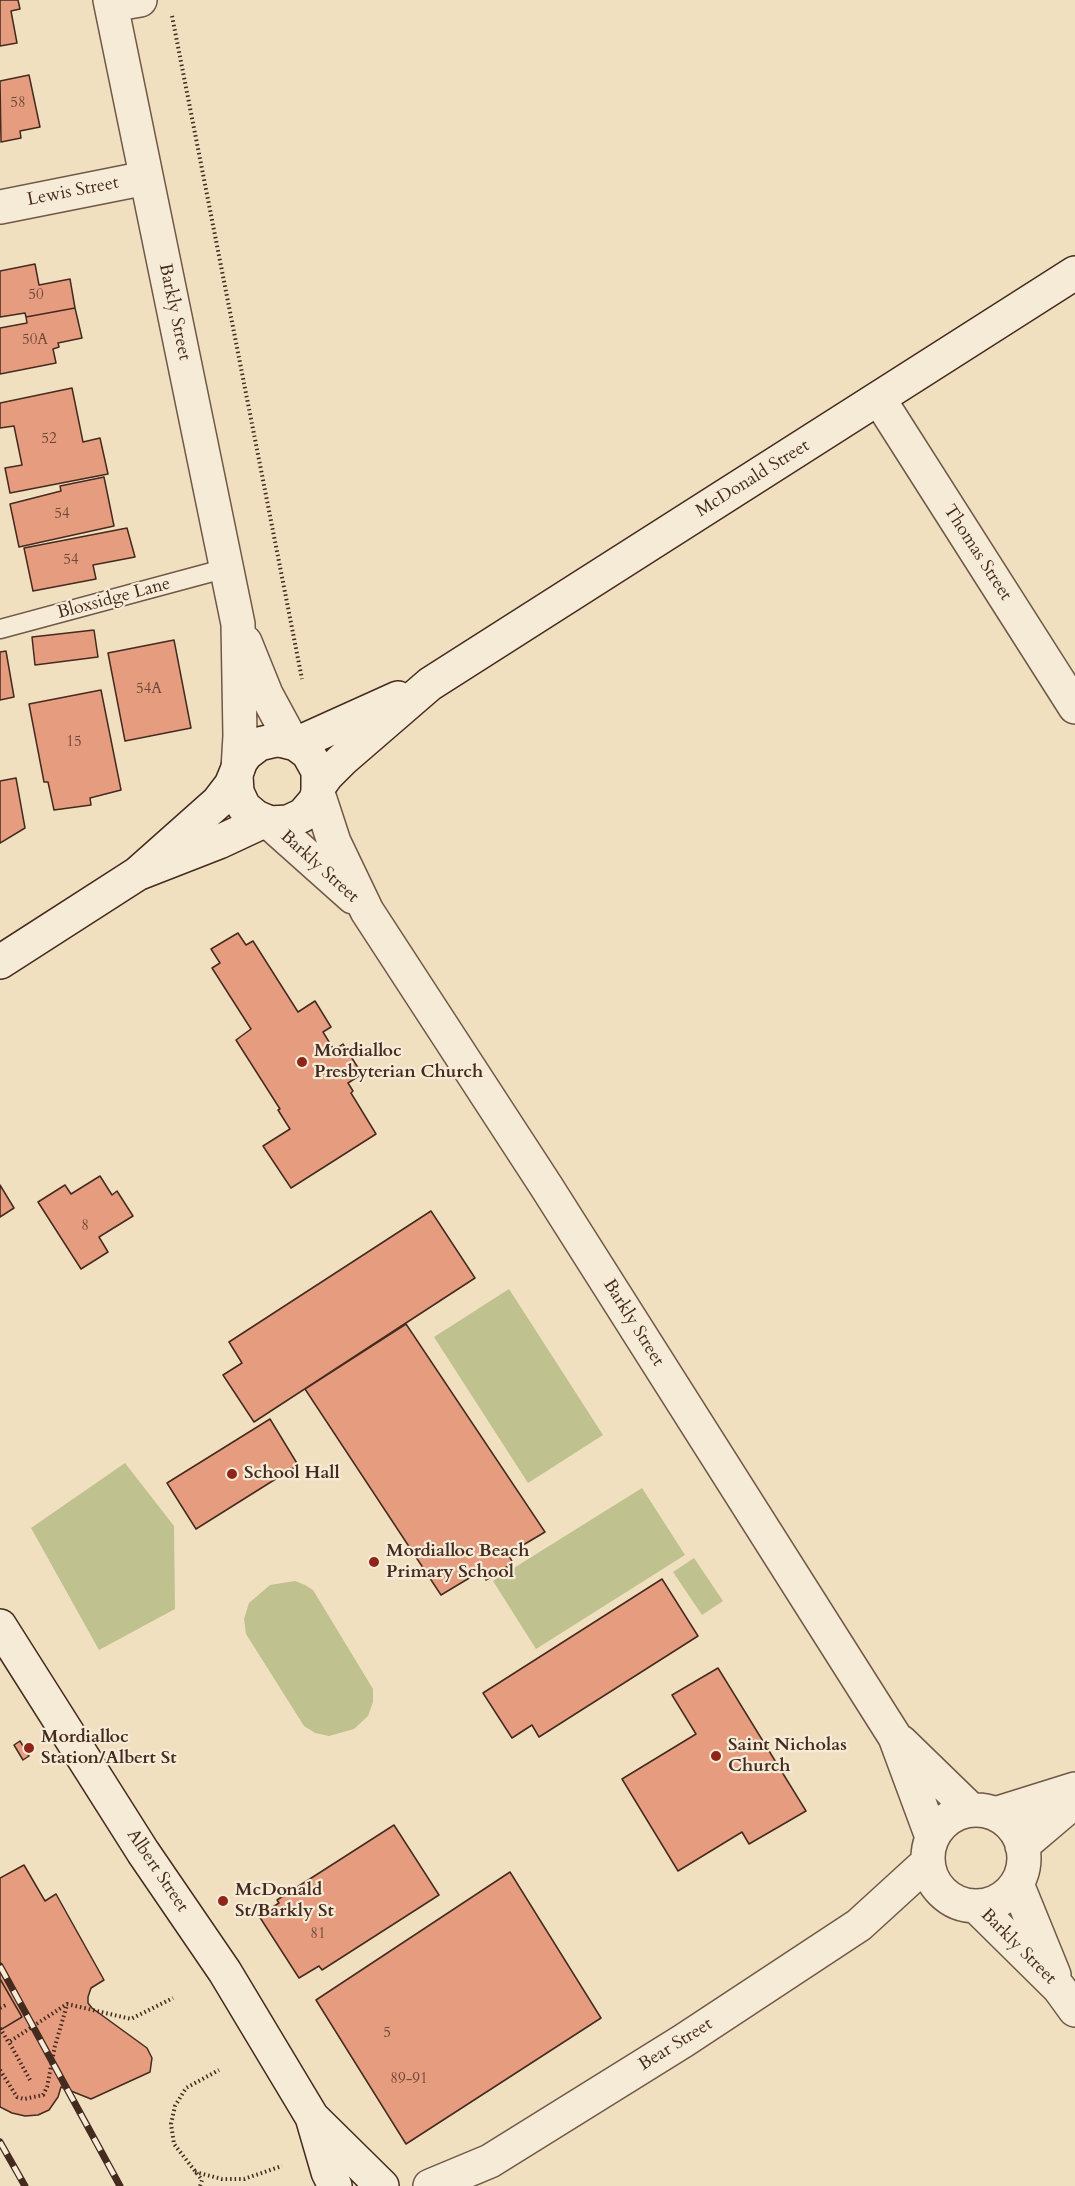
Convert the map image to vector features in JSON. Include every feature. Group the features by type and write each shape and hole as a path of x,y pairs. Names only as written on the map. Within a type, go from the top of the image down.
{"street":[{"name":"Barkly Street","path":"120,2 146,178 238,624 240,747 237,773"},
{"name":"Lewis Street","path":"0,207 146,178"},
{"name":"McDonald Street","path":"319,790 327,775 342,760 430,684 1075,273"},
{"name":"Thomas Street","path":"879,399 1075,707"},
{"name":"Barkly Street","path":"238,624 266,694 294,743"},
{"name":"McDonald Street","path":"294,743 430,684"},
{"path":"0,962 137,874 218,802 246,754 259,744 276,740 294,743 313,759 318,771 319,790 315,801 303,815 288,822 267,822 137,874"},
{"path":"237,773 237,792 244,807 267,822"},
{"name":"Barkly Street","path":"319,790 334,842 367,911 546,1186 895,1737 930,1849"},
{"name":"Barkly Street","path":"267,822 367,911"},
{"name":"Albert Street","path":"0,1626 143,1852 225,1972 312,2117 382,2186"},
{"name":"Barkly Street","path":"895,1737 983,1812"},
{"path":"983,1812 1012,1827 1022,1846 1024,1859 1017,1884 1006,1895 992,1903 976,1906 964,1905 942,1893 930,1873 930,1849 942,1823 956,1814 983,1812 1075,1789"},
{"path":"1022,1846 1075,1801"},
{"name":"Bear Street","path":"859,1925 930,1849"},
{"name":"Barkly Street","path":"1017,1884 1067,1999"},
{"name":"Bear Street","path":"430,2186 490,2161 683,2041 859,1925 942,1893"},
{"name":"Barkly Street","path":"976,1906 1067,1999"},
{"name":"Albert Street","path":"312,2117 328,2172 335,2186"},
{"name":"Bear Street","path":"463,2186 490,2161"}],"lane":[{"name":"Bloxsidge Lane","path":"0,629 227,568"}],"path":[{"path":"172,12 304,689"},
{"path":"0,2028 30,2080 9,2042 67,2004 131,2019 173,1998"},
{"path":"0,2008 8,2004"},
{"path":"0,2070 17,2097 24,2099 42,2095 47,2086 67,2004"},
{"path":"200,2186 202,2180 174,2144 171,2124 175,2106 186,2088 219,2070"},
{"path":"195,2172 222,2179 244,2179 282,2166"}],"green space":[{"path":"509,1289 603,1435 528,1483 434,1337"},
{"path":"125,1463 174,1526 175,1609 99,1650 31,1528"},
{"path":"642,1488 685,1555 536,1649 493,1581"},
{"path":"694,1558 723,1601 702,1615 673,1572"},
{"path":"295,1581 313,1590 373,1689 373,1702 368,1716 354,1729 329,1736 315,1733 304,1726 246,1634 244,1619 249,1603 270,1585"}],"building":[{"path":"0,0 18,0 20,9 11,11 17,43 0,46"},
{"path":"29,75 40,127 20,131 21,138 1,142 0,81"},
{"path":"35,264 39,285 70,279 75,308 26,317 25,313 0,317 0,271"},
{"path":"75,308 82,338 58,343 59,347 53,349 56,363 0,374 0,328 27,323 26,317"},
{"path":"72,388 83,442 100,438 108,474 10,493 5,468 22,465 14,426 0,428 0,403"},
{"path":"104,477 114,526 19,547 10,504 61,491 60,486"},
{"path":"127,528 135,557 93,565 96,579 33,591 24,548"},
{"path":"94,630 98,657 35,665 32,637"},
{"path":"174,640 191,728 125,741 108,653"},
{"path":"6,651 14,697 0,700 0,652"},
{"path":"101,690 121,790 90,798 91,805 54,810 48,782 44,782 29,704"},
{"path":"16,778 25,828 0,843 0,781"},
{"name":"Mordialloc Presbyterian Church","path":"238,933 246,945 253,941 298,1012 315,1001 331,1027 323,1032 334,1050 343,1044 362,1074 348,1083 353,1091 351,1093 376,1134 291,1188 263,1146 290,1129 278,1110 280,1109 236,1040 251,1029 212,968 220,963 211,949"},
{"path":"100,1176 112,1195 117,1191 133,1216 99,1237 108,1252 81,1269 38,1202 65,1185 71,1194"},
{"path":"0,1185 14,1208 0,1217"},
{"path":"431,1211 475,1278 254,1422 223,1375 242,1363 229,1342"},
{"path":"406,1324 545,1532 508,1554 513,1563 486,1580 481,1571 441,1595 305,1389"},
{"name":"School Hall","path":"270,1419 298,1465 196,1529 167,1483"},
{"path":"662,1579 698,1636 539,1737 532,1725 512,1738 483,1693"},
{"name":"Saint Nicholas Church","path":"718,1668 806,1811 749,1844 742,1832 678,1871 622,1779 696,1734 672,1695"},
{"path":"20,1741 29,1756 23,1760 14,1745"},
{"path":"394,1825 439,1895 322,1970 319,1966 299,1978 259,1916 279,1903 277,1900"},
{"path":"24,1865 45,1901 56,1894 104,1980 91,1988 88,2003 147,2048 152,2058 150,2072 91,2099 61,2087 58,2097 49,2110 38,2115 25,2116 0,2107 0,2030 22,2017 0,1979 0,1878"},
{"path":"510,1872 601,2018 406,2144 316,2000"},
{"path":"0,1979 22,2017 0,2030"}],"railway":[{"path":"0,1966 120,2186"},
{"path":"0,2142 25,2186"}],"place":[{"name":"Mordialloc Presbyterian Church","path":"302,1062"},
{"name":"School Hall","path":"232,1474"},
{"name":"Mordialloc Beach Primary School","path":"374,1562"},
{"name":"Mordialloc Station/Albert St","path":"29,1748"},
{"name":"Saint Nicholas Church","path":"716,1756"},
{"name":"McDonald St/Barkly St","path":"223,1901"}]}
